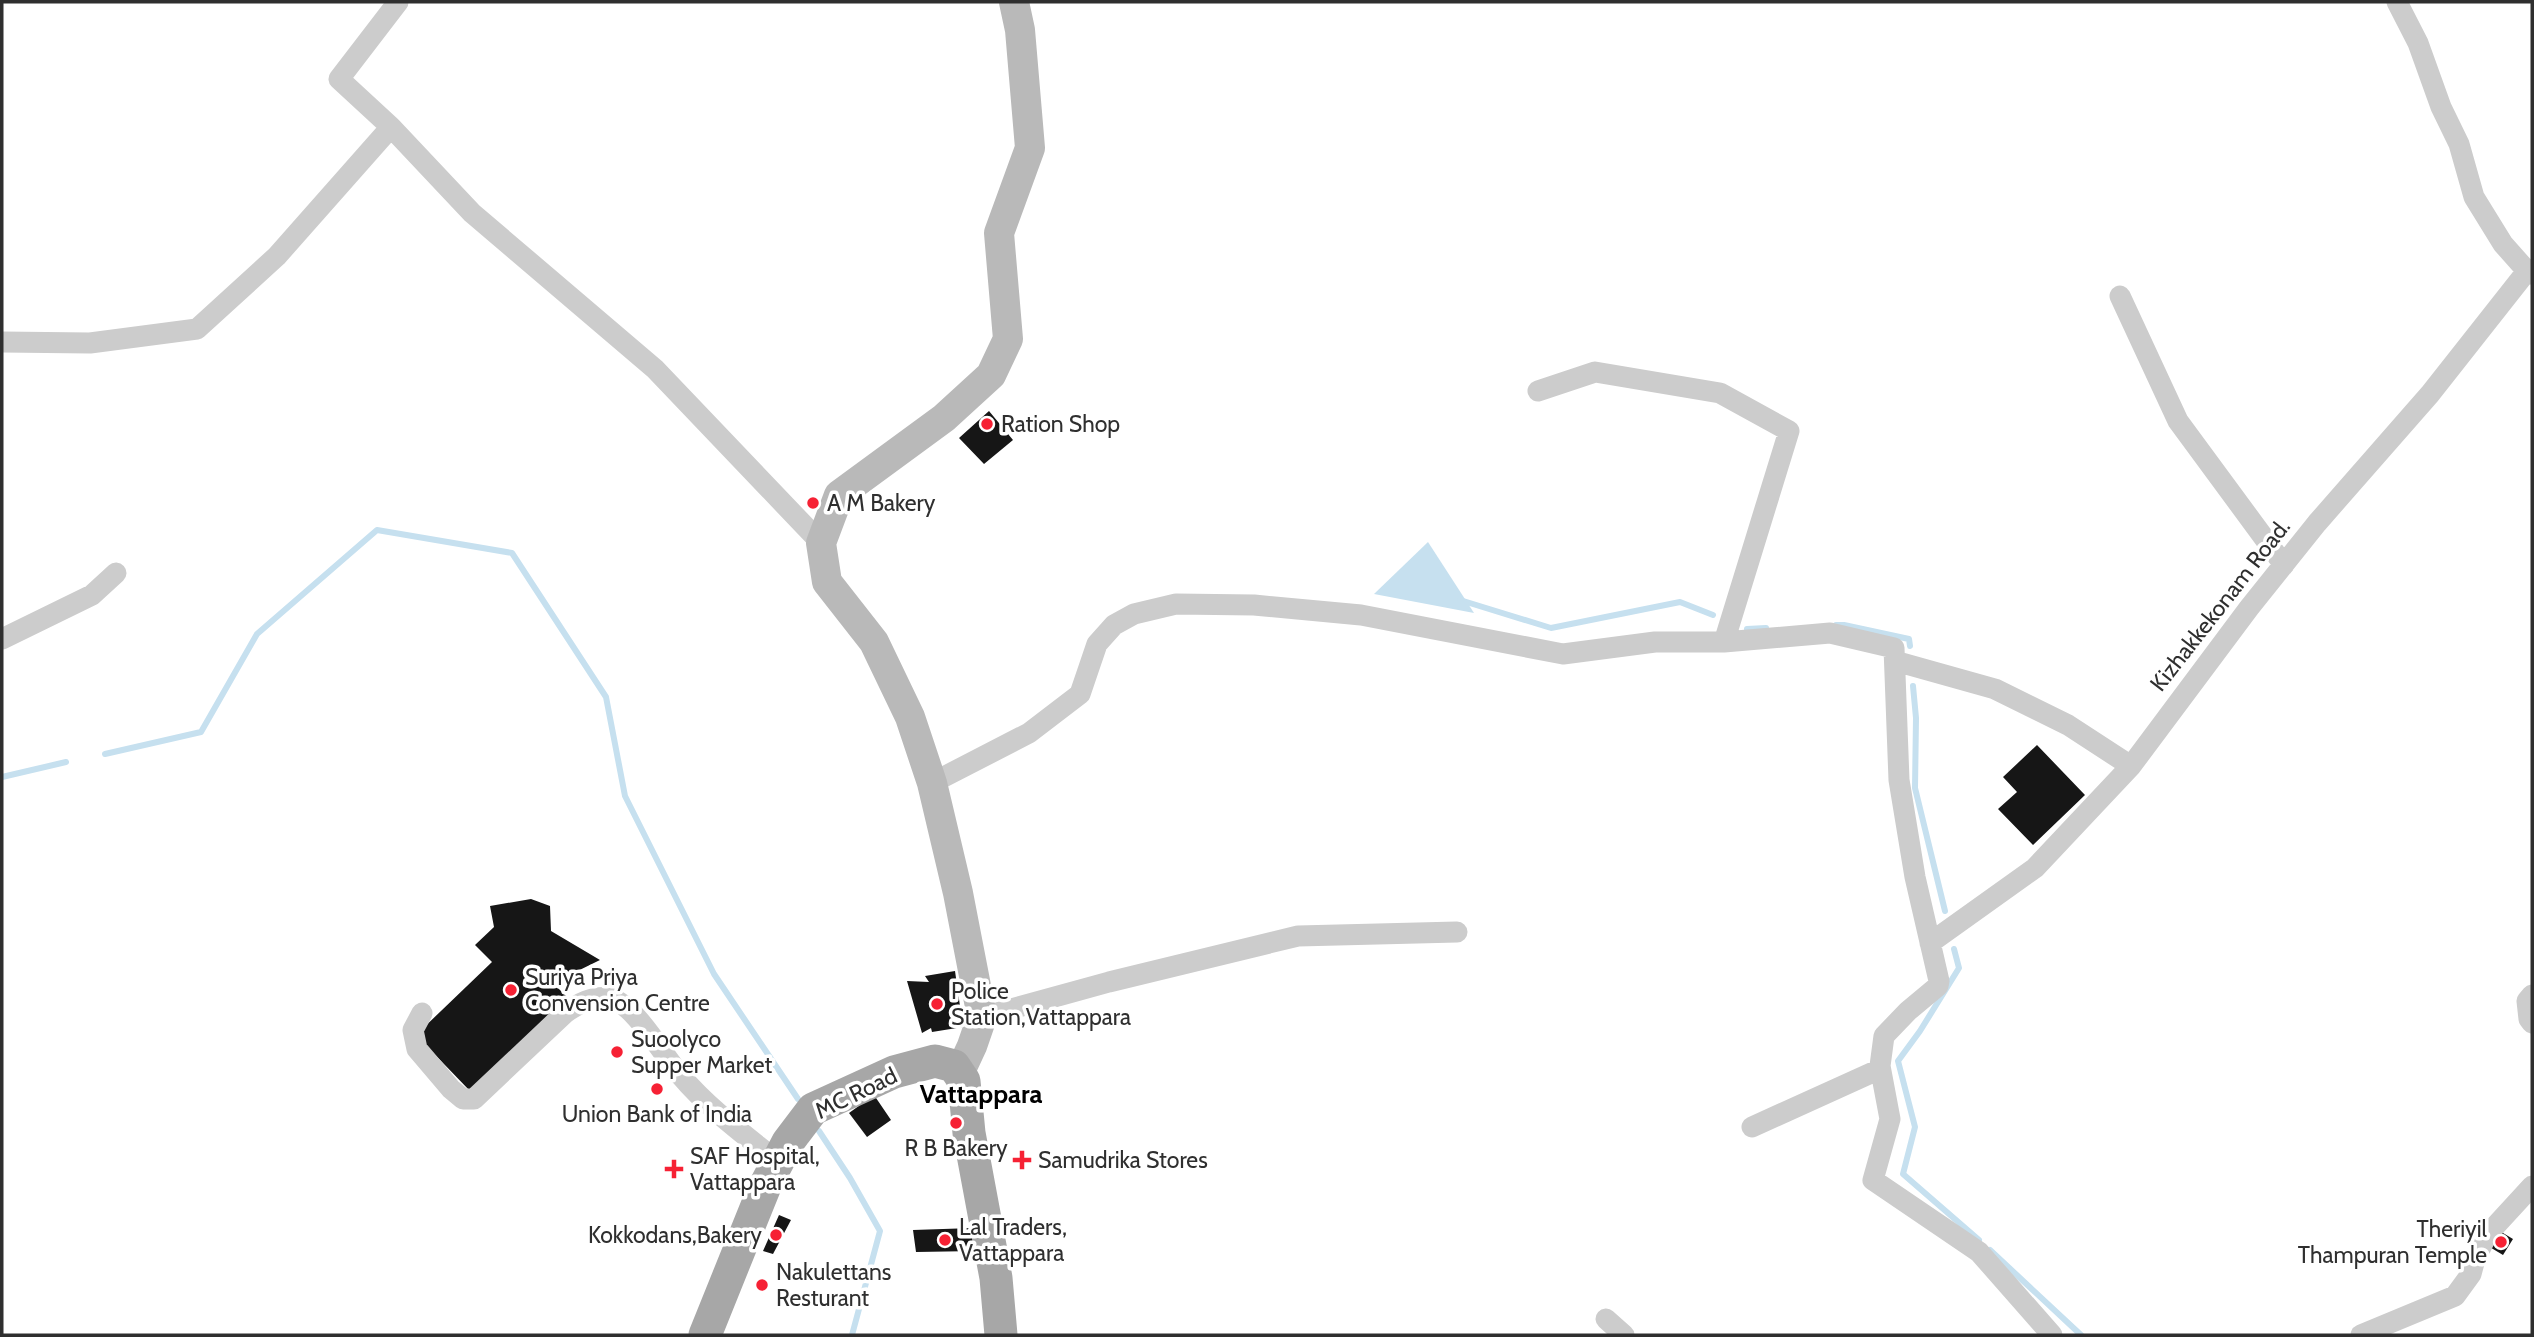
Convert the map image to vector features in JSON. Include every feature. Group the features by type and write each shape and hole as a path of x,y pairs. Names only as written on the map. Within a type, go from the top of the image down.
{"main road":[{"path":"1001,1335 996,1278 969,1133 964,1080 959,1073 982,1017 958,893 932,783 910,717 874,642 827,582 821,543 839,495 944,418 991,374 1008,339 999,233 1030,148 1020,30 1014,2"},
{"name":"MC Road","path":"705,1335 765,1186 788,1142 813,1109 909,1067 936,1061 954,1066 959,1073"}],"street":[{"path":"398,2 339,79 391,127 472,213 655,369 821,543"},
{"path":"2397,2 2418,43 2441,107 2459,144 2474,197 2503,244 2529,272"},
{"path":"2,342 90,344 198,329 277,256 391,127"},
{"name":"Kizhakkekonam Road.","path":"1930,943 2035,868 2131,766 2249,608 2317,523 2430,394 2529,272"},
{"path":"2120,296 2178,421 2284,565"},
{"path":"1538,391 1595,372 1720,393 1789,431 1724,642"},
{"path":"2,639 92,595 116,573"},
{"path":"932,783 1029,733 1080,694 1097,644 1114,625 1134,614 1176,604 1254,605 1360,615 1563,654 1656,642 1724,642 1830,633 1894,648 1899,780 1915,877 1938,986 1900,1018 1884,1036 1880,1069 1890,1119 1873,1180 1979,1252 2052,1335"},
{"path":"1895,661 1995,689 2068,725 2131,766"},
{"path":"982,1017 1109,982 1298,936 1457,932"},
{"path":"2532,995 2527,1001 2532,1023"},
{"path":"422,1013 413,1030 417,1048 451,1089 463,1098 474,1099 565,1013 579,1003 596,998 611,998 631,1012 681,1076 700,1095 778,1162"},
{"path":"1752,1127 1880,1069"},
{"path":"2361,1335 2455,1296 2471,1274 2487,1235 2532,1186"},
{"path":"1606,1319 1624,1335"}],"water":[{"path":"1428,542 1474,613 1374,594"}],"building":[{"name":"Ration Shop","path":"989,411 1013,440 984,464 959,438"},
{"path":"2037,745 2085,795 2033,845 1998,809 2017,792 2003,777"},
{"name":"Suriya Priya Convension Centre","path":"531,899 550,906 551,931 600,960 553,983 567,997 470,1091 416,1035 492,962 475,945 494,927 490,906"},
{"name":"Police Station,Vattappara","path":"955,971 963,1027 932,1032 931,1028 922,1033 907,981 929,982 925,976"},
{"path":"874,1095 891,1120 867,1137 849,1113"},
{"name":"Kokkodans,Bakery","path":"779,1215 791,1220 773,1254 763,1251"},
{"name":"Lal Traders, Vattappara","path":"973,1228 977,1251 916,1252 913,1230"},
{"name":"Theriyil Thampuran Temple","path":"2498,1230 2513,1239 2503,1255 2488,1246"}],"waterway":[{"path":"105,754 201,732 257,634 377,530 512,553 606,697 625,796 714,974 798,1099"},
{"path":"1460,600 1551,628 1680,602 1713,615"},
{"path":"1836,625 1909,639 1910,646"},
{"path":"1747,629 1766,628"},
{"path":"1913,686 1916,718 1915,788 1945,911"},
{"path":"2,777 66,762"},
{"path":"1954,949 1959,968 1898,1061 1915,1127 1903,1174 1979,1240"},
{"path":"819,1131 880,1231 852,1335"},
{"path":"1990,1250 2081,1335"}],"place":[{"name":"Ration Shop","path":"987,424"},
{"name":"A M Bakery","path":"813,503"},
{"name":"Suriya Priya Convension Centre","path":"511,990"},
{"name":"Police Station,Vattappara","path":"937,1004"},
{"name":"Suoolyco Supper Market","path":"617,1052"},
{"name":"Union Bank of India","path":"657,1089"},
{"name":"R B Bakery","path":"956,1123"},
{"name":"Samudrika Stores","path":"1022,1160"},
{"name":"SAF Hospital, Vattappara","path":"674,1169"},
{"name":"Kokkodans,Bakery","path":"776,1235"},
{"name":"Lal Traders, Vattappara","path":"945,1240"},
{"name":"Theriyil Thampuran Temple","path":"2501,1242"},
{"name":"Nakulettans Resturant","path":"762,1285"}],"district":[{"name":"Vattappara","path":"981,1094"}]}
